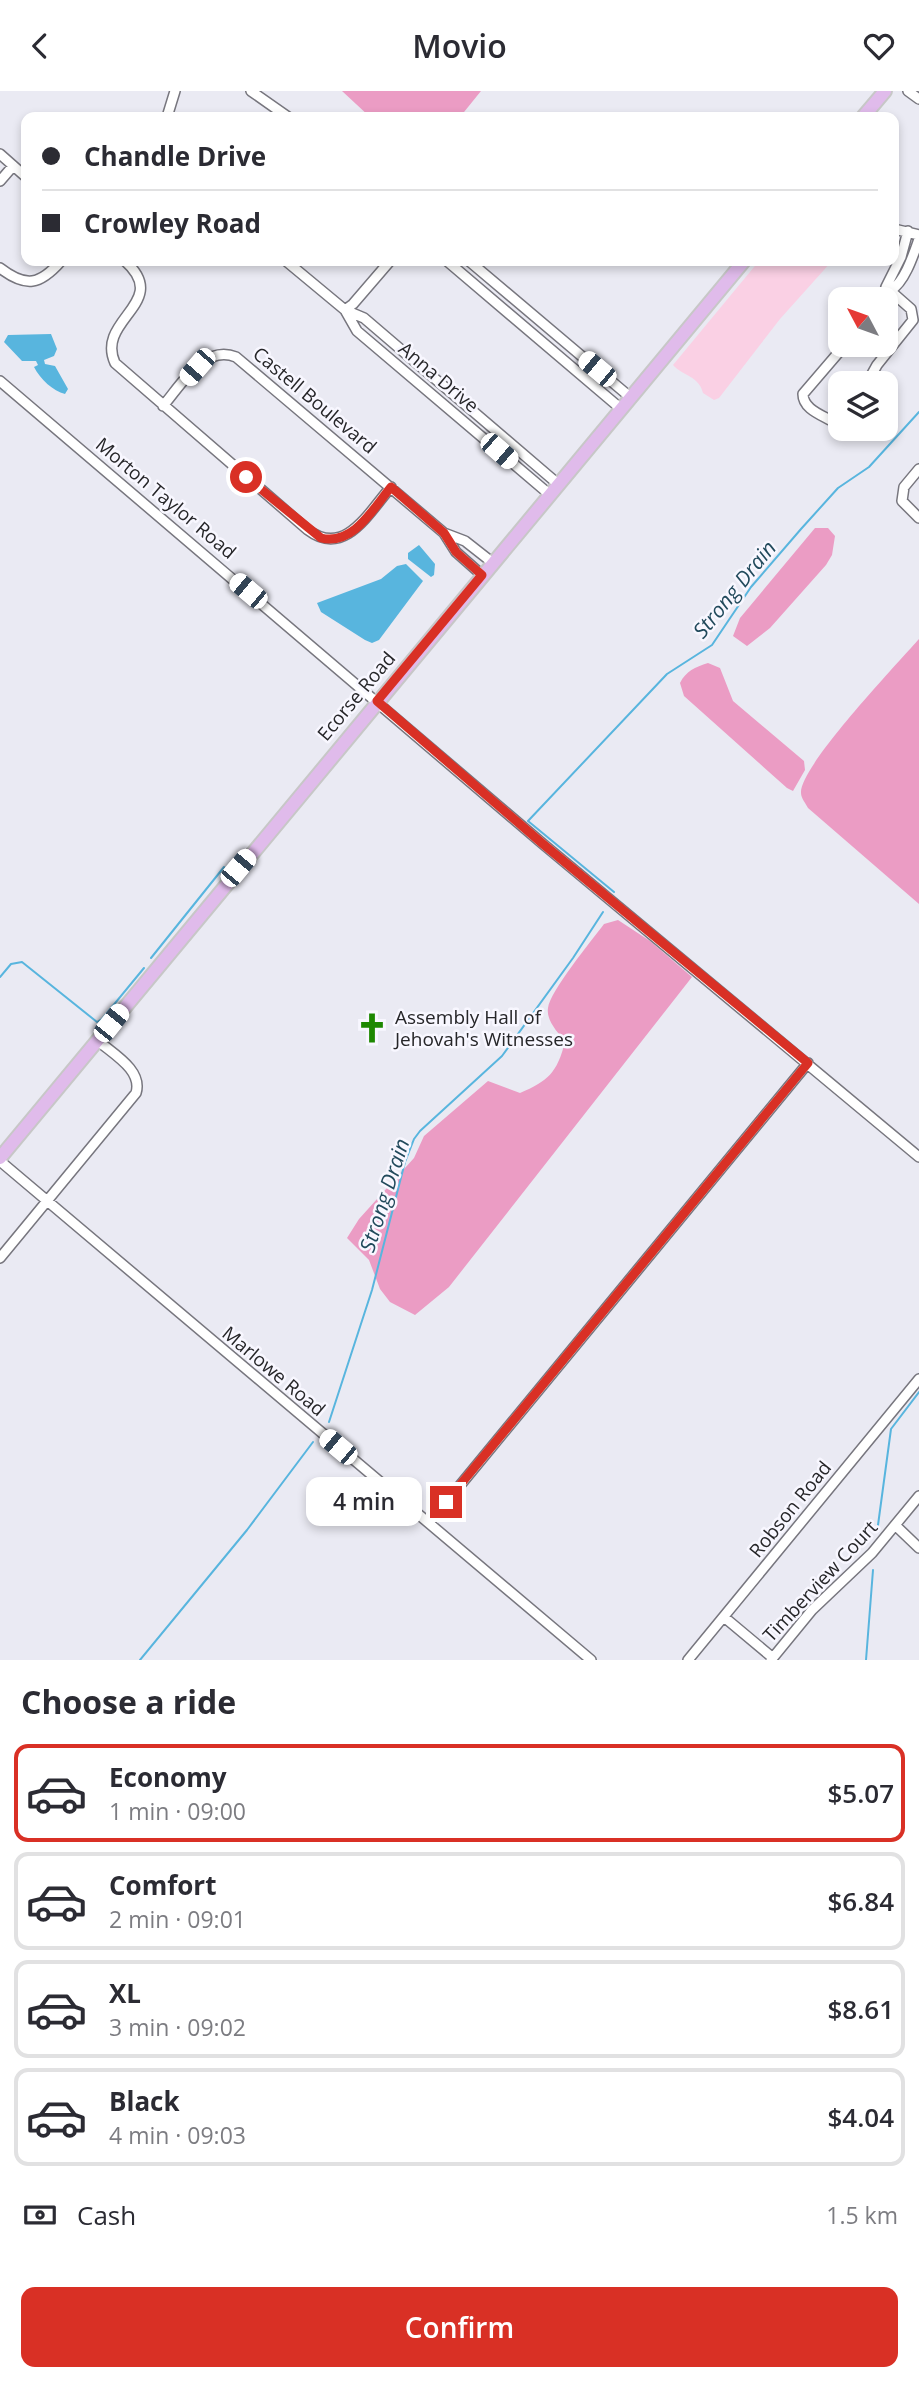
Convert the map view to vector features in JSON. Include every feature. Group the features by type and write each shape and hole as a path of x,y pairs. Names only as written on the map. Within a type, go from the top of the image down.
{"main road":[{"path":"867,112 885,91"},
{"name":"Ecorse Road","path":"0,1159 740,266"}],"street":[{"path":"169,112 175,91"},
{"path":"251,91 266,95 283,112"},
{"path":"908,91 919,99"},
{"path":"0,155 21,173"},
{"path":"0,181 13,166"},
{"path":"893,287 907,270 919,237 899,230"},
{"path":"899,261 908,231"},
{"path":"0,268 16,279 32,282 47,276 56,266"},
{"path":"129,266 138,277 140,294 134,309 115,331 111,353 118,367 308,530 321,538 336,540 350,534 391,487"},
{"name":"Anna Drive","path":"292,266 345,310 364,318 554,489"},
{"path":"345,310 386,266"},
{"path":"453,266 620,408"},
{"path":"475,266 630,397"},
{"path":"887,287 886,284 896,266"},
{"path":"898,299 911,309 913,320 898,339"},
{"name":"Anna Drive","path":"345,310 357,331 554,489"},
{"name":"Castell Boulevard","path":"163,405 202,361 212,356 230,354 241,360 444,533 456,552 482,575"},
{"path":"828,419 810,408 803,400 803,394 835,357"},
{"name":"Morton Taylor Road","path":"0,381 543,844 919,1157"},
{"path":"919,469 902,494 904,506 919,518"},
{"name":"Castell Boulevard","path":"444,533 465,541 493,563"},
{"path":"0,1258 137,1090 137,1080 133,1072 97,1040"},
{"path":"429,1523 808,1063"},
{"path":"911,1150 919,1140"},
{"name":"Marlowe Road","path":"0,1159 47,1202 591,1660"},
{"name":"Robson Road","path":"688,1660 919,1380"},
{"name":"Timberview Court","path":"772,1659 812,1611 864,1561 919,1496"},
{"path":"895,1525 919,1548"},
{"path":"724,1617 772,1659"}],"shaded area":[{"path":"342,91 481,91 464,112 365,112"},
{"path":"755,266 828,266 780,319 719,398 714,400 703,393 698,383 673,365"},
{"path":"815,528 828,528 835,536 832,555 770,628 747,646 733,636 740,618"},
{"path":"919,639 919,904 808,808 801,793 805,780 832,739"},
{"path":"708,663 720,668 733,701 804,761 805,770 793,791 684,696 680,683 682,679 691,670"},
{"path":"618,920 650,941 692,977 449,1287 415,1315 390,1302 380,1289 369,1260 347,1238 359,1219 414,1158 424,1136 488,1081 520,1093 550,1075 559,1061 565,1042 549,1017 550,1000 563,978 604,924"}],"water":[{"path":"51,334 57,349 54,356 44,360 45,364 55,366 68,389 65,394 43,380 34,367 38,365 36,361 22,361 4,342 8,335"},
{"path":"419,545 435,564 434,575 431,577 408,559 408,553"},
{"path":"406,564 423,581 379,640 372,643 365,640 321,612 317,603 381,579 397,566"}],"waterway":[{"name":"Strong Drain","path":"614,892 528,821 667,674 712,645 751,587 801,529 838,488 869,467 919,412"},
{"path":"151,958 224,867"},
{"name":"Strong Drain","path":"329,1422 372,1290 405,1162 414,1139 502,1056 603,912"},
{"path":"0,977 11,964 22,962 97,1022 144,968"},
{"path":"878,1525 891,1429 919,1392"},
{"name":"Strong Drain","path":"140,1660 247,1530 313,1442"},
{"path":"866,1660 873,1570"}],"place":[{"name":"Assembly Hall of Jehovah's Witnesses","path":"372,1028"}],"route":[{"path":"246,477 321,538 336,540 350,534 391,487 444,533 456,552 482,575 377,701 543,844 808,1063 446,1502"}]}
